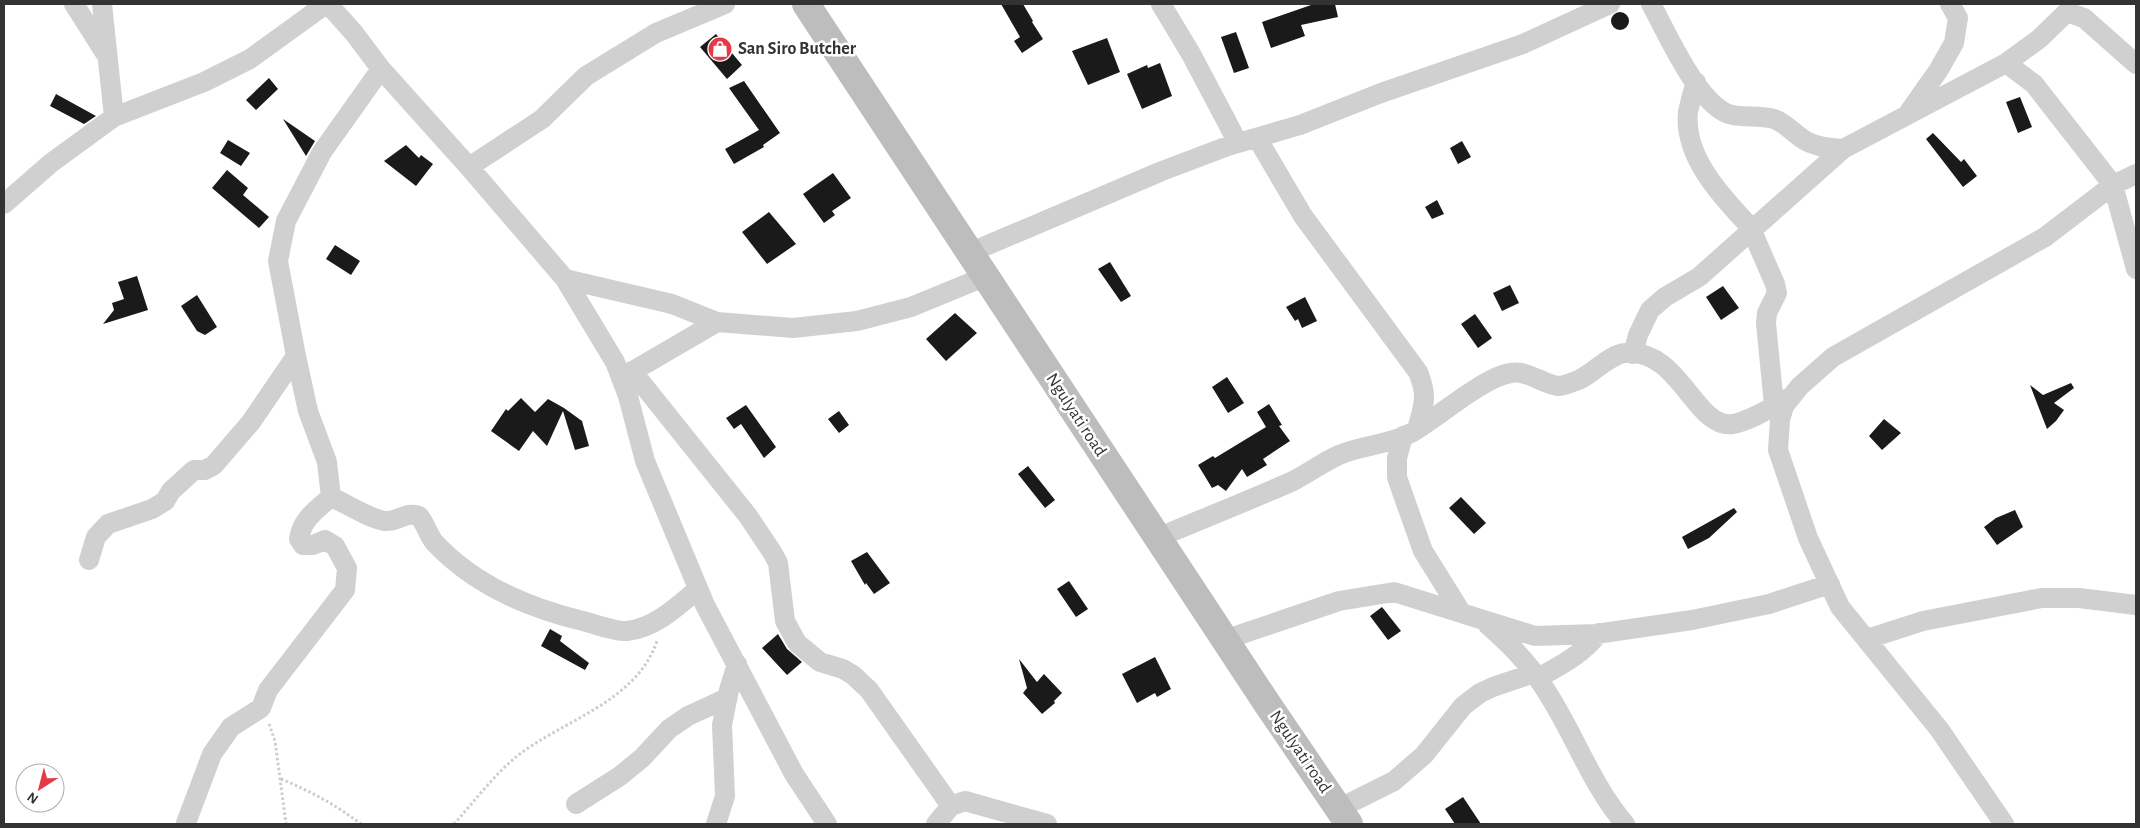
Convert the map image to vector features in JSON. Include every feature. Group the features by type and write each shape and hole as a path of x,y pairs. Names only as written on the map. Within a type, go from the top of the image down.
{"main road":[{"name":"Ngulyati road","path":"806,4 1224,640 1344,816"}],"street":[{"path":"74,4 108,57"},
{"path":"102,4 114,117"},
{"path":"4,204 50,163 114,117 204,82 250,59 327,4 565,279 615,362 748,516 778,563 785,620 797,643 820,662 843,669 853,675 869,690 951,806"},
{"path":"469,167 542,119 586,76 656,33 725,4"},
{"path":"1161,4 1247,140 1418,372 1425,388 1424,408 1397,458 1397,477 1423,551 1461,612"},
{"path":"969,254 1162,171 1247,140 1300,125 1381,93 1523,44 1610,4"},
{"path":"1651,4 1682,63 1705,95 1726,113 1735,116 1756,115 1776,120 1806,141 1822,147 1842,149"},
{"path":"1906,116 1938,71 1954,43 1958,18 1950,4"},
{"path":"1633,354 1641,327 1650,310 1665,297 1699,277 1842,149 2006,63 2039,39 2068,12 2084,18 2136,64"},
{"path":"2006,63 2034,84 2055,108 2113,185 2136,269"},
{"path":"331,497 327,462 308,411 278,261 286,221 322,152 381,68"},
{"path":"1696,82 1688,112 1689,136 1696,156 1712,183 1752,230 1775,284 1777,293 1767,313 1784,406 1780,420 1778,450 1808,538 1840,606 1939,729 2004,824"},
{"path":"1157,538 1295,479 1339,455 1368,445 1395,440 1410,433 1488,382 1511,373 1531,376 1558,386 1578,381 1593,370 1624,353 1642,354 1658,361 1677,377 1710,418 1722,424 1744,420 1782,401 1833,357 2045,237 2113,185 2136,174"},
{"path":"565,279 672,304 717,322 793,328 857,320 911,307 984,277"},
{"path":"626,374 717,322"},
{"path":"89,560 96,537 108,524 152,509 165,501 171,491 194,470 205,470 214,465 252,422 296,356"},
{"path":"626,374 628,396 645,461 698,589 794,774 827,824"},
{"path":"331,497 353,506 372,518 388,521 413,513 419,516 433,540 450,557 485,584 552,614 626,631 648,625 666,615 698,589"},
{"path":"186,823 212,754 231,727 261,708 268,690 345,590 347,568 335,546 325,540 313,545 302,545 299,539 301,528 306,518 331,497"},
{"path":"1224,640 1339,601 1394,592 1535,636 1599,633 1692,620 1750,608 1830,584"},
{"path":"1867,639 1923,622 2042,598 2079,598 2136,605"},
{"path":"1482,619 1517,652 1536,676 1566,724 1594,782 1609,805 1625,824"},
{"path":"1344,816 1394,781 1424,755 1462,706 1480,693 1493,686 1536,676 1573,659 1589,647 1599,633"},
{"path":"716,824 725,796 722,725 727,698 737,664"},
{"path":"576,804 620,776 642,758 669,729 688,716 727,698"},
{"path":"936,824 951,806 965,801 1048,824"}],"path":[{"path":"454,824 516,757 624,689 639,674 655,648 666,615"},
{"path":"261,708 275,741 286,824"},
{"path":"281,778 305,789 361,824"}],"building":[{"path":"1001,4 1023,4 1043,39 1022,53 1014,41 1020,37"},
{"path":"1314,4 1335,4 1338,17 1301,25 1305,36 1271,48 1262,22"},
{"path":"1616,12 1624,12 1629,17 1627,28 1616,30 1611,25 1611,17"},
{"path":"1236,32 1249,68 1234,73 1221,37"},
{"path":"716,34 742,65 727,79 700,47"},
{"path":"1107,38 1120,72 1088,85 1072,51"},
{"path":"1160,63 1172,96 1142,109 1127,74 1147,65 1148,68"},
{"path":"269,78 278,89 256,110 246,100"},
{"path":"744,81 780,133 763,145 764,147 734,164 725,149 759,130 729,88"},
{"path":"56,94 96,116 84,124 50,106"},
{"path":"2020,97 2032,127 2018,133 2006,102"},
{"path":"283,119 315,141 306,156"},
{"path":"1933,133 1961,162 1964,159 1977,176 1963,187 1926,139"},
{"path":"228,140 250,153 241,166 220,153"},
{"path":"1462,141 1471,157 1458,164 1450,148"},
{"path":"406,145 419,158 421,155 433,164 416,186 384,161"},
{"path":"227,170 248,188 243,195 269,217 259,228 212,188"},
{"path":"833,173 851,198 832,211 835,215 824,223 803,194"},
{"path":"1437,200 1444,214 1432,219 1425,207"},
{"path":"769,212 796,244 767,264 742,232"},
{"path":"335,245 360,261 351,275 326,259"},
{"path":"1110,262 1131,296 1121,302 1098,269"},
{"path":"137,276 148,310 103,324 114,310 112,303 124,299 118,282"},
{"path":"1510,285 1519,303 1502,311 1493,293"},
{"path":"1723,286 1739,308 1721,320 1706,297"},
{"path":"197,295 217,327 205,335 197,331 181,306"},
{"path":"1305,297 1317,321 1302,328 1298,319 1295,321 1286,307"},
{"path":"955,313 977,333 946,361 926,339"},
{"path":"1475,314 1492,338 1478,348 1461,324"},
{"path":"1227,377 1244,403 1228,413 1212,387"},
{"path":"2071,383 2074,388 2054,403 2064,410 2047,429 2030,385 2043,395"},
{"path":"521,398 535,412 548,399 564,408 582,421 589,446 575,450 563,411 547,446 533,431 519,451 491,431 506,409 508,411"},
{"path":"1269,404 1282,425 1279,426 1290,441 1263,459 1267,465 1247,477 1242,469 1226,491 1218,485 1212,488 1198,465 1213,456 1215,458 1266,427 1257,412"},
{"path":"746,405 776,447 764,458 741,424 734,429 726,418"},
{"path":"839,411 849,425 839,433 828,419"},
{"path":"1884,419 1901,433 1882,450 1869,436"},
{"path":"1028,466 1055,500 1045,508 1018,474"},
{"path":"1461,497 1486,523 1474,534 1449,508"},
{"path":"1734,508 1737,512 1709,538 1688,549 1682,537"},
{"path":"2015,510 2023,527 1997,545 1984,527 1996,518"},
{"path":"867,552 890,583 874,594 866,583 865,585 851,561"},
{"path":"1069,581 1088,609 1076,617 1057,589"},
{"path":"1382,607 1401,631 1388,640 1370,616"},
{"path":"550,629 562,636 560,641 589,663 585,670 541,646"},
{"path":"778,634 787,649 802,662 787,675 762,648"},
{"path":"1155,657 1171,689 1157,697 1155,693 1137,703 1122,674"},
{"path":"1019,659 1037,682 1044,674 1062,693 1054,701 1055,703 1042,714 1023,693 1027,688"},
{"path":"1463,797 1481,824 1455,824 1445,809"}],"place":[{"name":"San Siro Butcher","path":"720,49"}]}
